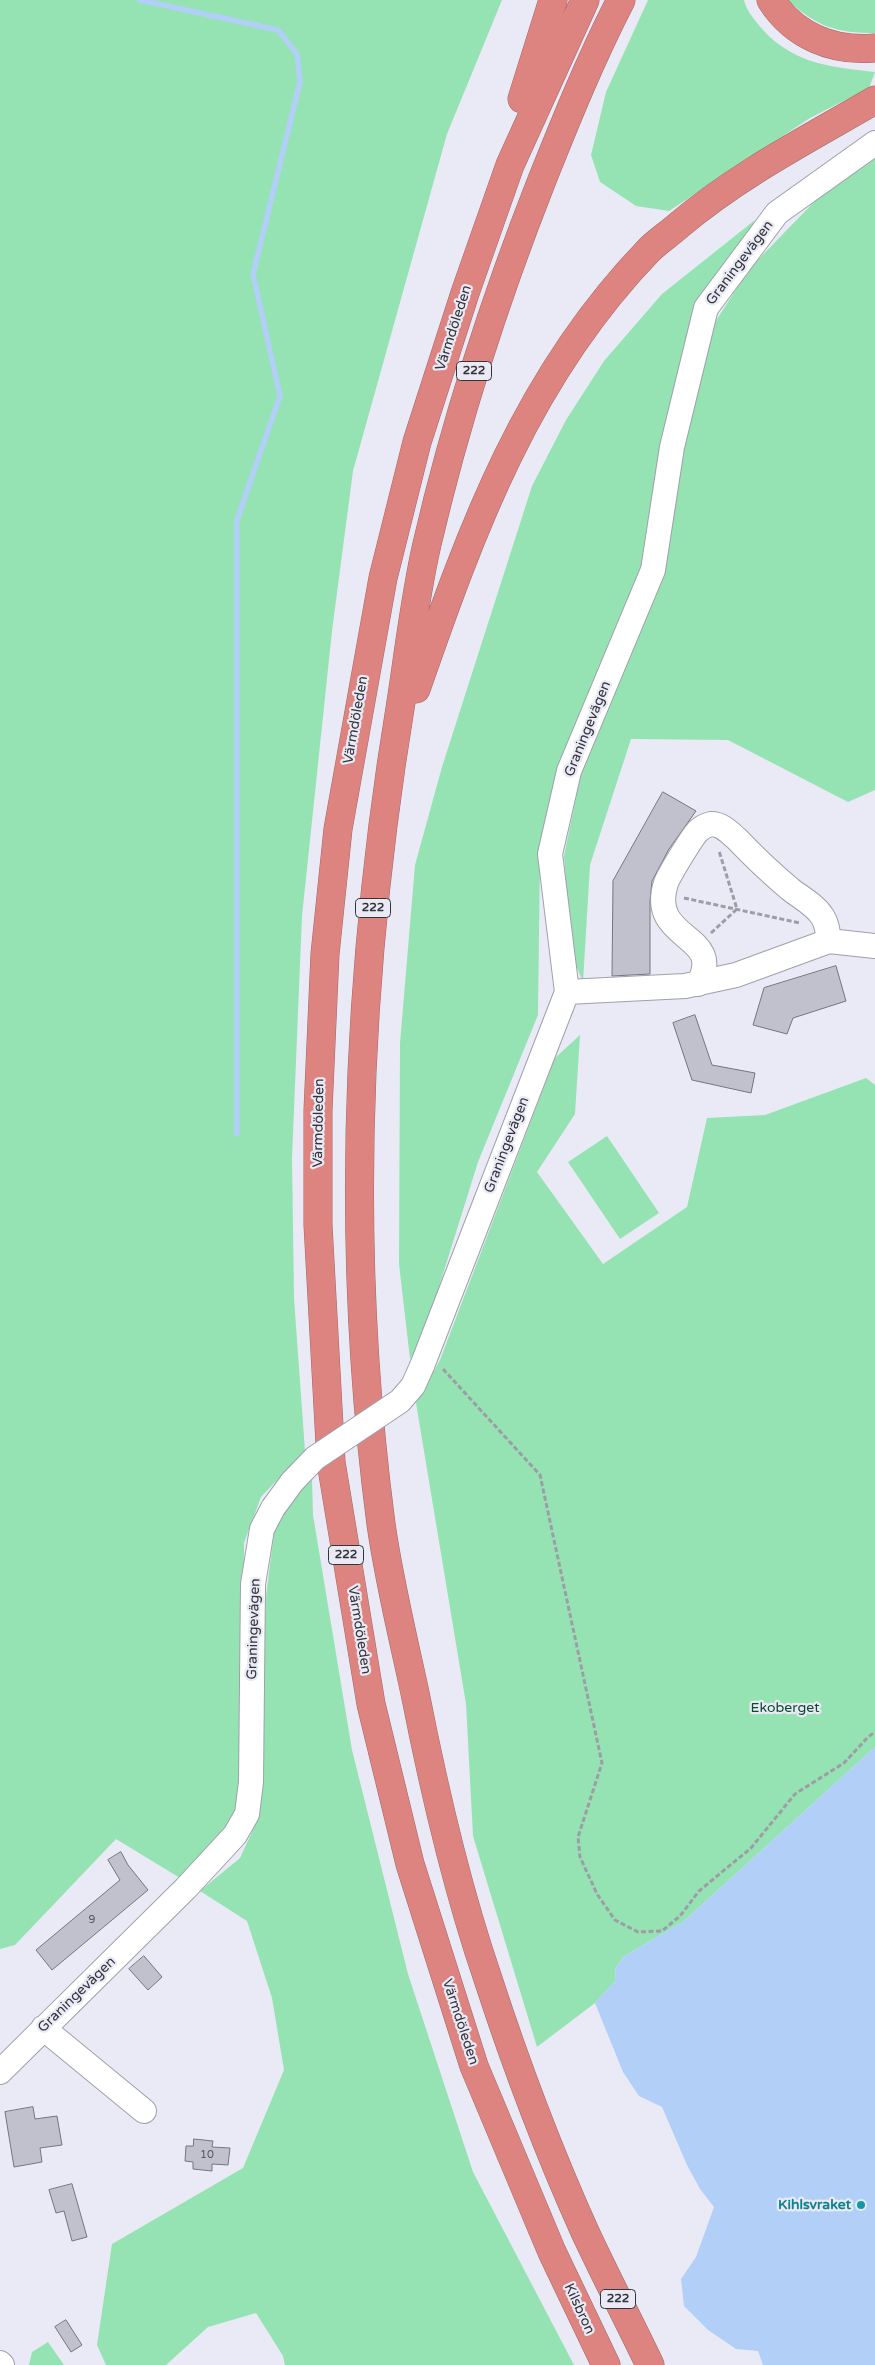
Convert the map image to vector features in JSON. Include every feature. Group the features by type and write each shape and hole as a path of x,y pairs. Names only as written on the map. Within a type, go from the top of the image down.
{"highway":[{"path":"465,293 553,0"},
{"name":"Värmdöleden","path":"552,2252 474,2066 410,1864 371,1704 331,1462 318,1225 318,1110 325,954 340,819 383,578 418,442 465,293 510,165 585,0"},
{"name":"222","path":"621,0 561,133 510,263 465,396 426,549 391,761 373,907 362,1056 360,1205 364,1357 382,1529 427,1753 450,1853 486,1974 520,2070 585,2232 650,2365"},
{"path":"771,0 799,32 831,46 860,50 875,48"},
{"path":"391,761 455,578 507,454 558,363 601,305 650,250 692,214 773,158 875,100"},
{"name":"Kilsbron","path":"552,2252 606,2365"}],"street":[{"name":"Graningevägen","path":"0,2072 186,1888 235,1835 247,1814 251,1782 253,1584 262,1529 273,1508 292,1482 315,1458 400,1401 413,1386 424,1362 567,992 550,854 569,771 653,570 672,447 706,308 777,214 875,143"},
{"path":"698,984 705,964 701,951 693,940 678,932 668,922 664,894 666,882 698,831 711,824 719,825 728,830 765,868 822,916 829,935"},
{"path":"567,992 698,984 736,975 829,935 875,946"},
{"path":"43,2028 144,2111"}],"path":[{"path":"711,824 737,910"},
{"path":"664,894 737,910 829,935"},
{"path":"424,1362 440,1367 540,1475 602,1763 578,1837 580,1857 597,1894 615,1920 638,1932 662,1931 680,1916 698,1890 751,1848 795,1794 844,1763 875,1732"}],"green space":[{"path":"0,0 502,0 447,134 353,471 332,631 302,916 292,1158 294,1298 305,1451 261,1497 244,1543 243,1783 239,1809 227,1832 180,1878 116,1839 15,1945 0,1949"},
{"path":"648,0 744,0 751,15 769,36 782,47 796,55 825,65 875,72 869,88 810,118 669,211 636,206 600,182 591,155 606,92"},
{"path":"788,0 875,0 875,33 850,32 828,27 808,17"},
{"path":"875,159 875,790 848,802 728,740 631,739 590,865 583,982 572,956 564,856 585,754 659,578 705,338 749,269 815,201"},
{"path":"755,220 737,254 696,308 677,377 642,567 540,854 538,1015 478,1162 423,1338 410,1359 399,1264 400,1043 415,865 442,767 532,486 566,420 604,361 662,294"},
{"name":"Ekoberget","path":"580,1035 575,1114 537,1172 603,1264 687,1207 707,1118 765,1115 866,1078 875,1085 875,1747 684,1921 623,1957 615,1969 616,1980 595,2003 537,2047 473,1836 466,1704 416,1403 440,1360 555,1058"},
{"path":"607,1136 659,1213 620,1239 568,1162"},
{"path":"312,1479 313,1515 352,1750 408,1974 473,2172 574,2365 285,2365 283,2356 256,2313 208,2327 166,2365 106,2365 97,2345 112,2244 243,2168 284,2070 272,1998 247,1921 200,1891 240,1858 256,1823 266,1596 275,1526 291,1497"},
{"path":"48,2342 64,2365 29,2365 32,2352"}],"water":[{"path":"875,1747 875,2365 763,2365 758,2351 736,2349 708,2330 684,2306 681,2279 696,2257 714,2207 700,2189 687,2165 662,2107 639,2096 623,2072 595,2003 616,1980 615,1969 623,1957 684,1921"}],"building":[{"path":"663,792 696,811 669,849 652,881 650,901 650,974 612,976 613,881"},
{"path":"836,966 846,1001 793,1018 787,1034 753,1025 764,988"},
{"path":"695,1015 712,1065 755,1073 751,1093 692,1080 673,1023"},
{"path":"121,1852 128,1865 148,1890 52,1970 36,1950 120,1880 108,1860"},
{"path":"144,1956 162,1977 148,1990 129,1969"},
{"path":"33,2107 35,2119 57,2116 62,2145 40,2148 42,2162 14,2167 5,2112"},
{"path":"194,2139 213,2141 212,2147 230,2148 228,2165 212,2164 212,2171 193,2169 193,2162 185,2161 186,2146 193,2146"},
{"path":"72,2184 87,2237 72,2241 64,2211 56,2213 49,2190"},
{"path":"66,2320 82,2345 71,2352 55,2327"}],"waterway":[{"path":"140,0 278,30 297,54 300,82 253,274 280,396 237,520 237,1134"}],"place":[{"name":"Kihlsvraket","path":"861,2205"}]}
